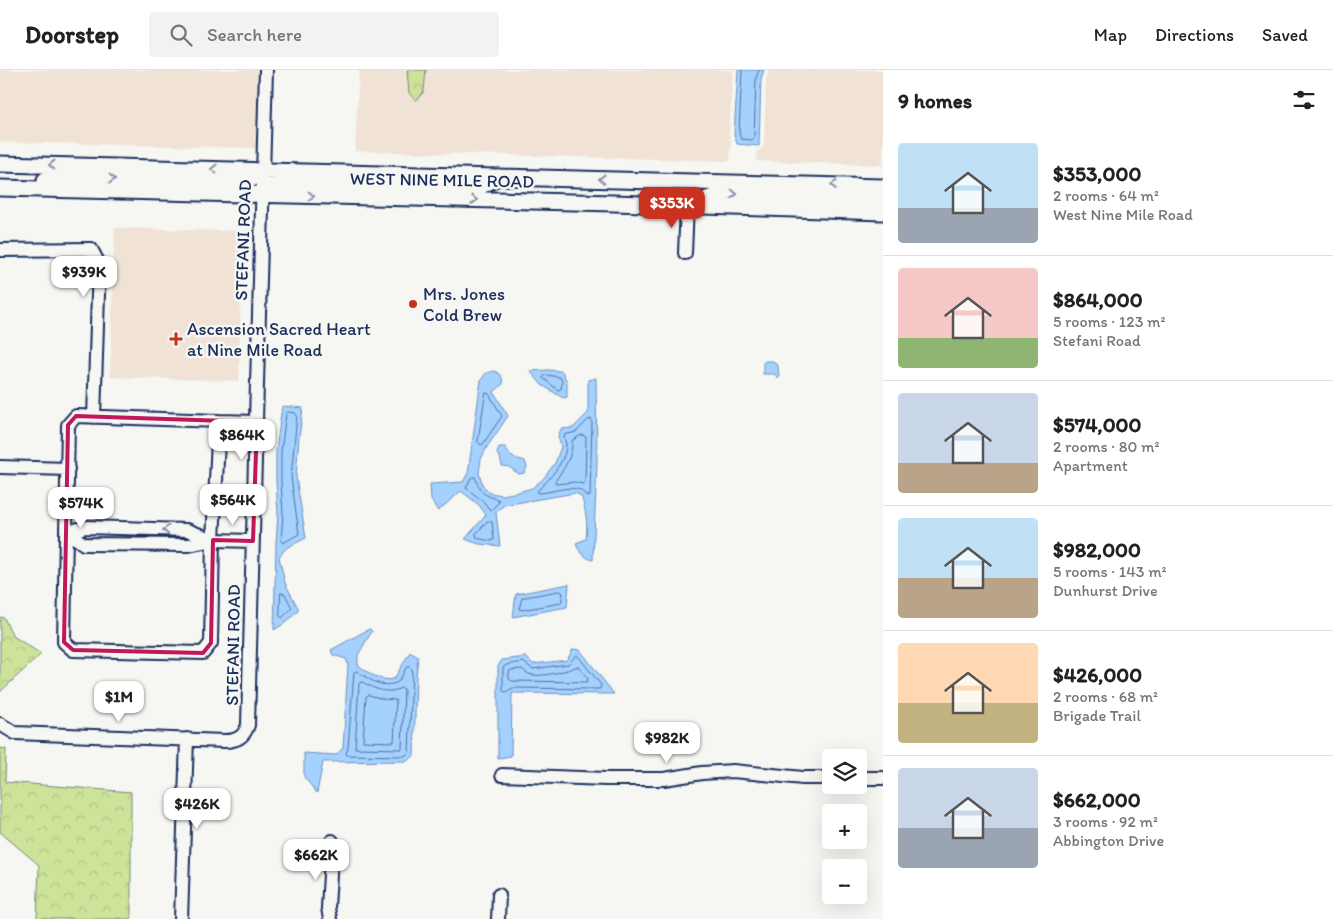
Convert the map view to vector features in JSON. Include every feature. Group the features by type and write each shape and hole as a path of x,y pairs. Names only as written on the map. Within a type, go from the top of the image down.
{"main road":[{"name":"WEST NINE MILE ROAD","path":"0,164 883,186"},
{"path":"31,188 45,179 250,180 263,170"},
{"path":"263,194 268,187 276,183 288,182 479,187 499,176"},
{"name":"WEST NINE MILE ROAD","path":"0,188 687,205 883,212"},
{"path":"687,205 722,194 883,199"}],"street":[{"name":"STEFANI ROAD","path":"186,739 234,741 240,738 248,725 266,70"},
{"path":"685,253 687,205"},
{"path":"0,250 90,249 95,256 99,264 94,417"},
{"path":"218,421 211,643 203,653 73,650 64,642 68,425 76,416 257,422"},
{"path":"0,467 68,469"},
{"path":"67,532 86,527 187,530 213,540 253,541"},
{"path":"0,724 15,733 186,739 181,919"},
{"path":"502,774 606,779 664,779 702,772 733,772 822,778"},
{"path":"867,778 883,778"},
{"path":"330,919 328,908 332,840"},
{"path":"498,919 499,895"}],"highlighted area":[{"path":"76,416 257,422 253,541 213,540 211,643 203,653 73,650 64,642 68,425"}],"shaded area":[{"path":"0,70 261,70 258,148 0,142"},
{"path":"359,70 407,70 409,93 424,91 426,70 733,70 729,134 731,141 730,161 355,151"},
{"path":"769,70 883,70 883,165 756,161 757,151 764,146 766,80"},
{"name":"Ascension Sacred Heart at Nine Mile Road","path":"115,228 242,231 239,381 110,377"}],"green space":[{"path":"407,70 426,70 424,91 416,101 409,93"},
{"path":"0,617 4,618 13,636 41,654 0,692"},
{"path":"0,748 6,749 5,782 131,792 131,919 37,919 39,865 0,832"}],"water":[{"path":"738,70 764,70 761,79 759,146 737,144 734,134"},
{"path":"765,361 773,361 778,366 779,377 775,374 763,374 763,363"},
{"path":"493,371 502,377 503,384 494,392 508,416 487,447 481,459 479,473 483,486 490,493 503,495 532,488 543,479 555,463 561,447 558,436 561,429 573,428 588,413 588,380 596,378 597,463 593,560 582,554 576,543 586,539 587,528 581,496 575,493 504,505 496,512 500,546 479,544 465,539 486,515 479,505 461,491 438,511 431,500 430,484 463,482 468,473 481,380 486,373"},
{"path":"530,371 562,371 567,382 567,397 563,398 542,385"},
{"path":"282,406 303,408 296,477 306,538 286,548 279,557 285,583 299,610 274,630 278,514 276,451"},
{"path":"499,447 505,447 512,457 525,461 527,467 524,473 519,474 509,467 502,466 500,457 497,454"},
{"path":"569,584 567,607 513,617 516,594"},
{"path":"369,629 372,631 358,655 358,665 371,674 379,678 394,679 410,652 418,657 414,756 407,761 323,762 317,793 304,777 304,753 336,755 343,748 348,664 346,659 333,655 331,650"},
{"path":"573,649 580,650 614,694 512,693 511,756 498,758 498,666 502,660 526,657 533,664 567,660"}],"place":[{"name":"Mrs. Jones Cold Brew","path":"413,304"},
{"name":"Ascension Sacred Heart at Nine Mile Road","path":"176,339"}]}
